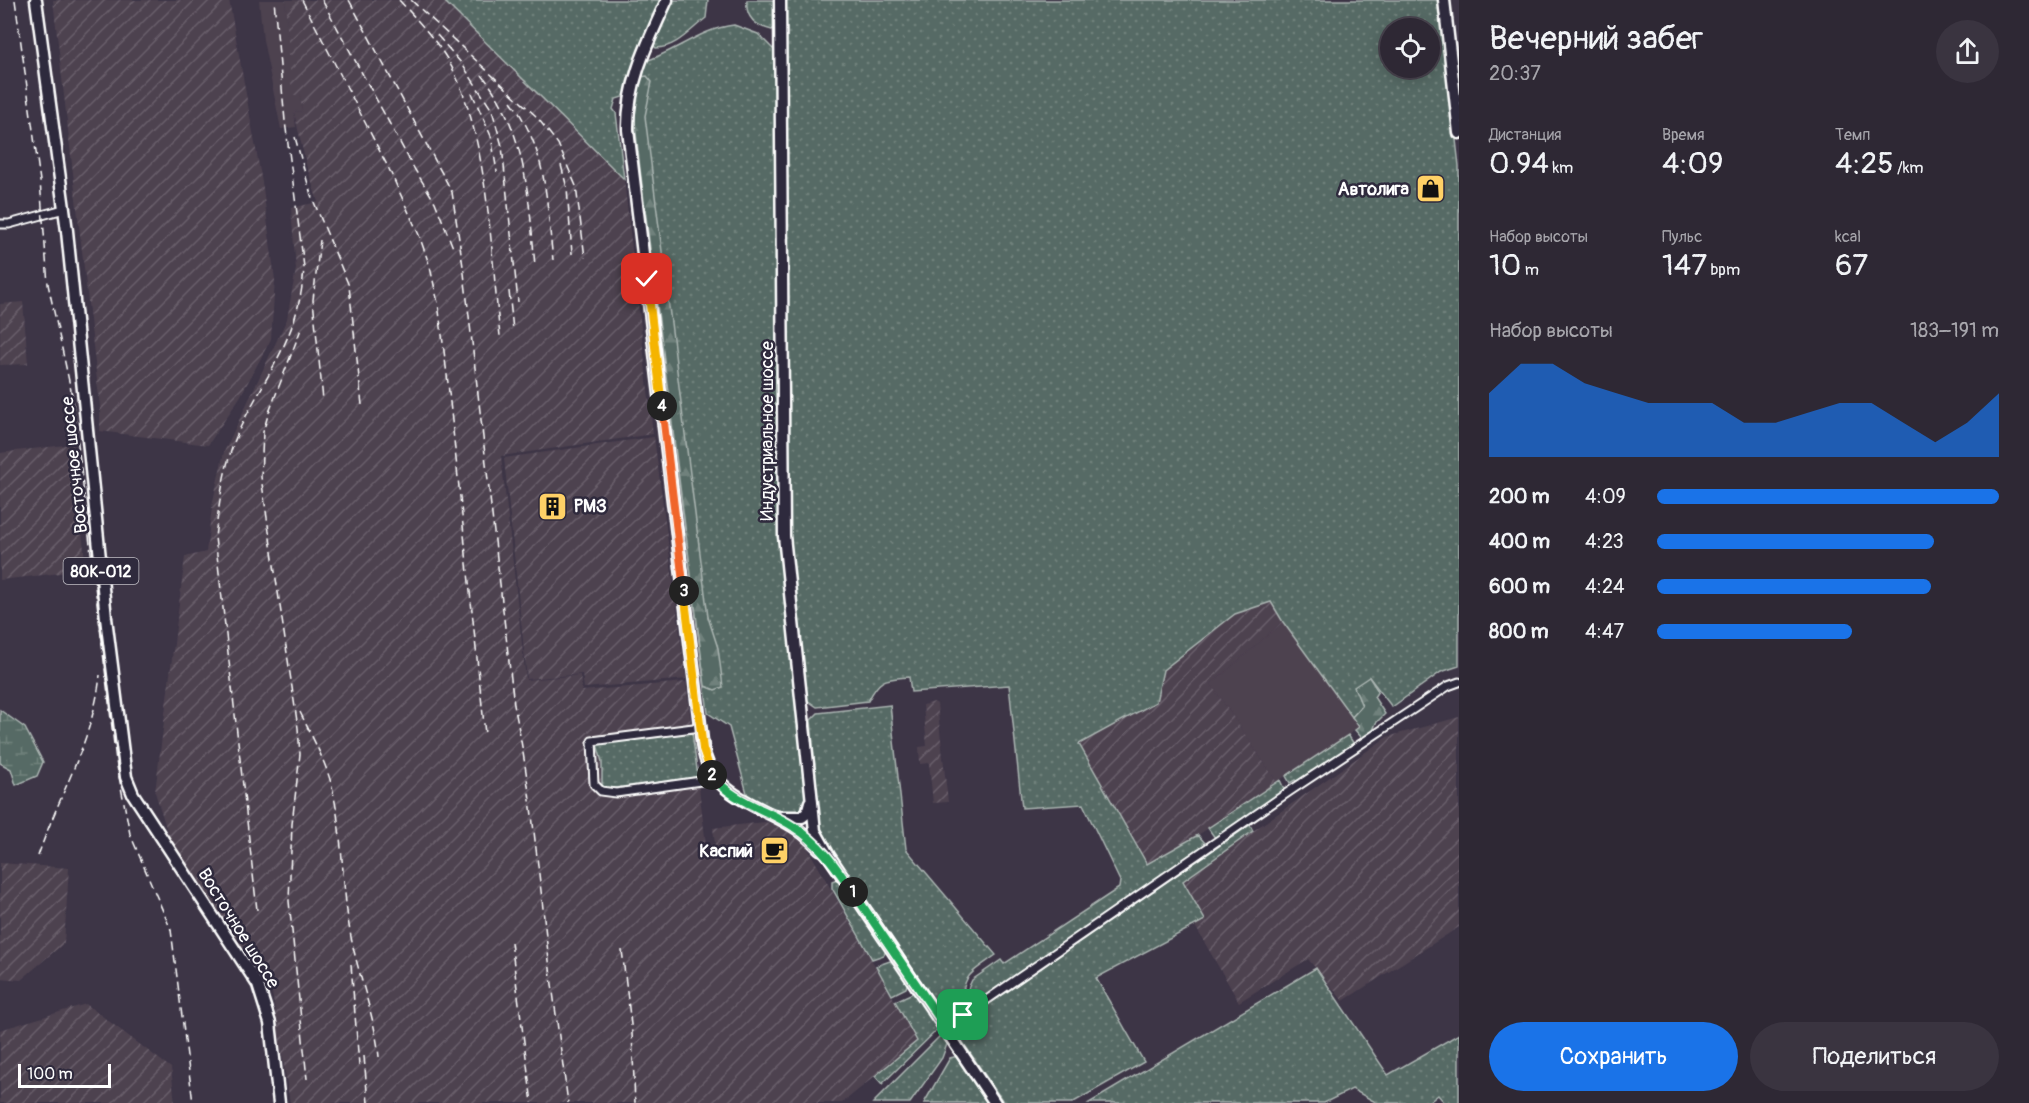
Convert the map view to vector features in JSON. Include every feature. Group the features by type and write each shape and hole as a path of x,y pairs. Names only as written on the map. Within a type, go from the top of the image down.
{"main road":[{"name":"Восточное шоссе","path":"36,0 63,209 106,618 126,777 133,794 258,985 270,1023 279,1103"},
{"path":"667,0 642,55 633,86 628,130 701,727 706,762 715,779"},
{"name":"Индустриальное шоссе","path":"780,0 784,536 815,831 829,856 995,1103"},
{"path":"1444,0 1459,133"},
{"name":"Индустриальное шоссе","path":"715,779 733,795 794,827 829,856"},
{"path":"768,812 787,819 802,817 807,813 812,797"}],"street":[{"path":"0,224 9,224 63,209"},
{"path":"946,1028 1290,791 1459,681"},
{"path":"701,727 592,741 594,784 601,791 616,793 715,779"}],"shaded area":[{"path":"53,0 229,0 263,188 275,280 271,339 240,397 208,445 100,431 100,406"},
{"path":"259,0 285,0 293,95 300,94 302,111 294,112 296,127 281,129 263,40"},
{"path":"285,0 443,0 624,179 653,434 501,456 526,680 580,675 582,691 686,682 706,845 715,844 713,828 765,822 783,826 804,842 918,1041 842,1103 290,1103 270,980 253,946 245,952 169,837 155,792 185,557 206,552 213,501 224,452 287,319 296,269 291,208 318,202 306,164 294,112 302,111 300,95 292,95"},
{"path":"23,302 28,364 0,365 0,304"},
{"name":"РМЗ","path":"654,437 686,679 584,688 582,674 527,679 504,458"},
{"path":"73,444 86,570 0,580 0,453"},
{"path":"1271,601 1283,622 1211,684 1277,782 1198,835 1148,865 1079,744 1156,702 1163,670 1235,614"},
{"path":"1283,622 1360,727 1277,782 1211,684"},
{"path":"934,702 937,704 948,802 933,803 929,763 920,764 919,747 927,746 923,705"},
{"path":"1459,717 1459,927 1343,1001 1308,959 1239,1002 1195,926 1205,920 1182,881 1387,737"},
{"path":"0,863 69,868 64,943 21,980 0,978"},
{"path":"86,1004 171,1068 175,1103 0,1103 0,1030"}],"green space":[{"path":"443,0 661,0 626,96 616,99 613,109 616,113 624,179"},
{"path":"669,0 708,0 706,18 683,38 670,45 656,48 652,44"},
{"path":"747,0 777,0 777,25 772,30 752,20"},
{"path":"784,0 1440,0 1459,166 1459,666 1441,672 1392,707 1369,677 1362,706 1352,717 1271,602 1235,614 1163,670 1156,702 1079,744 1147,864 1198,835 1206,844 976,1002 969,999 967,991 972,980 1001,960 1004,964 1119,888 1120,881 1083,804 1022,808 1009,685 911,692 909,677 894,678 880,684 868,701 817,707 807,700 789,524"},
{"path":"734,25 758,34 776,52 781,532 808,797 802,812 792,814 748,797 729,727 708,713 634,115 646,61 711,30"},
{"path":"647,76 652,82 645,116 708,617 718,648 723,687 715,690 705,686 634,115 641,77"},
{"path":"1369,677 1378,691 1374,697 1385,714 1376,723 1372,733 1362,738 1355,730 1359,727 1352,717 1362,706 1354,687"},
{"path":"890,705 906,849 996,955 968,977 963,990 961,1011 957,1016 942,1012 935,1004 825,844 820,831 811,720 818,713"},
{"path":"0,710 25,728 43,762 37,776 16,785 11,769 0,763"},
{"path":"692,732 698,777 607,789 602,785 602,762 597,744"},
{"path":"1348,735 1354,744 1298,783 1295,780 1290,783 1286,776"},
{"path":"1280,780 1284,789 1281,794 1215,838 1208,828"},
{"path":"1250,825 1253,831 1183,881 1205,920 1096,978 1144,1062 1072,1103 1004,1103 962,1041 960,1031 964,1020"},
{"path":"837,879 886,950 884,955 872,959 832,888 832,881"},
{"path":"890,961 895,963 908,981 906,988 892,995 876,966"},
{"path":"1316,968 1388,1075 1459,1034 1459,1103 1445,1103 1438,1095 1428,1103 1377,1103 1352,1089 1324,1103 1089,1103"},
{"path":"915,992 938,1029 882,1084 875,1076 917,1041 895,1001"},
{"path":"941,1035 947,1044 942,1058 910,1103 873,1103"},
{"path":"958,1056 991,1103 924,1103 950,1058"}],"railway":[{"path":"15,0 40,181 48,284 72,395 116,761 130,834 171,930 193,1103"},
{"path":"257,910 215,537 230,453 241,426 273,368 290,331 297,312 304,267 285,121 274,0"},
{"path":"302,0 389,169 419,235 430,267 438,303 448,383 485,734"},
{"path":"322,0 415,170 435,202 454,250"},
{"path":"349,0 452,192 464,273 514,705 530,802 568,1103"},
{"path":"399,0 445,55 467,105 476,136 487,203 500,336"},
{"path":"411,0 536,116 558,144 576,186 585,258"},
{"path":"437,35 462,64 492,110 502,146 518,302"},
{"path":"482,75 497,96 517,141 527,190 535,266"},
{"path":"472,93 491,136 497,172"},
{"path":"511,101 523,120 539,158 553,260"},
{"path":"295,137 311,195 349,286 362,405"},
{"path":"561,165 567,188 572,254"},
{"path":"320,240 313,300 323,400"},
{"path":"509,291 513,330"},
{"path":"301,329 263,432 261,477 300,754 292,824 289,901 307,1079"},
{"path":"38,856 83,745 100,675"},
{"path":"300,712 331,783 338,822 348,922 379,1057"},
{"path":"511,942 532,1103"},
{"path":"622,950 632,1033 635,1103"},
{"path":"351,964 359,1065"},
{"path":"364,1056 368,1103"}],"place":[{"name":"Автолига","path":"1430,189"},
{"name":"РМЗ","path":"553,506"},
{"name":"Каспий","path":"774,851"}],"route":[{"path":"647,279 703,749 710,773 724,789 794,827 829,856 946,1028 963,1015"}]}
